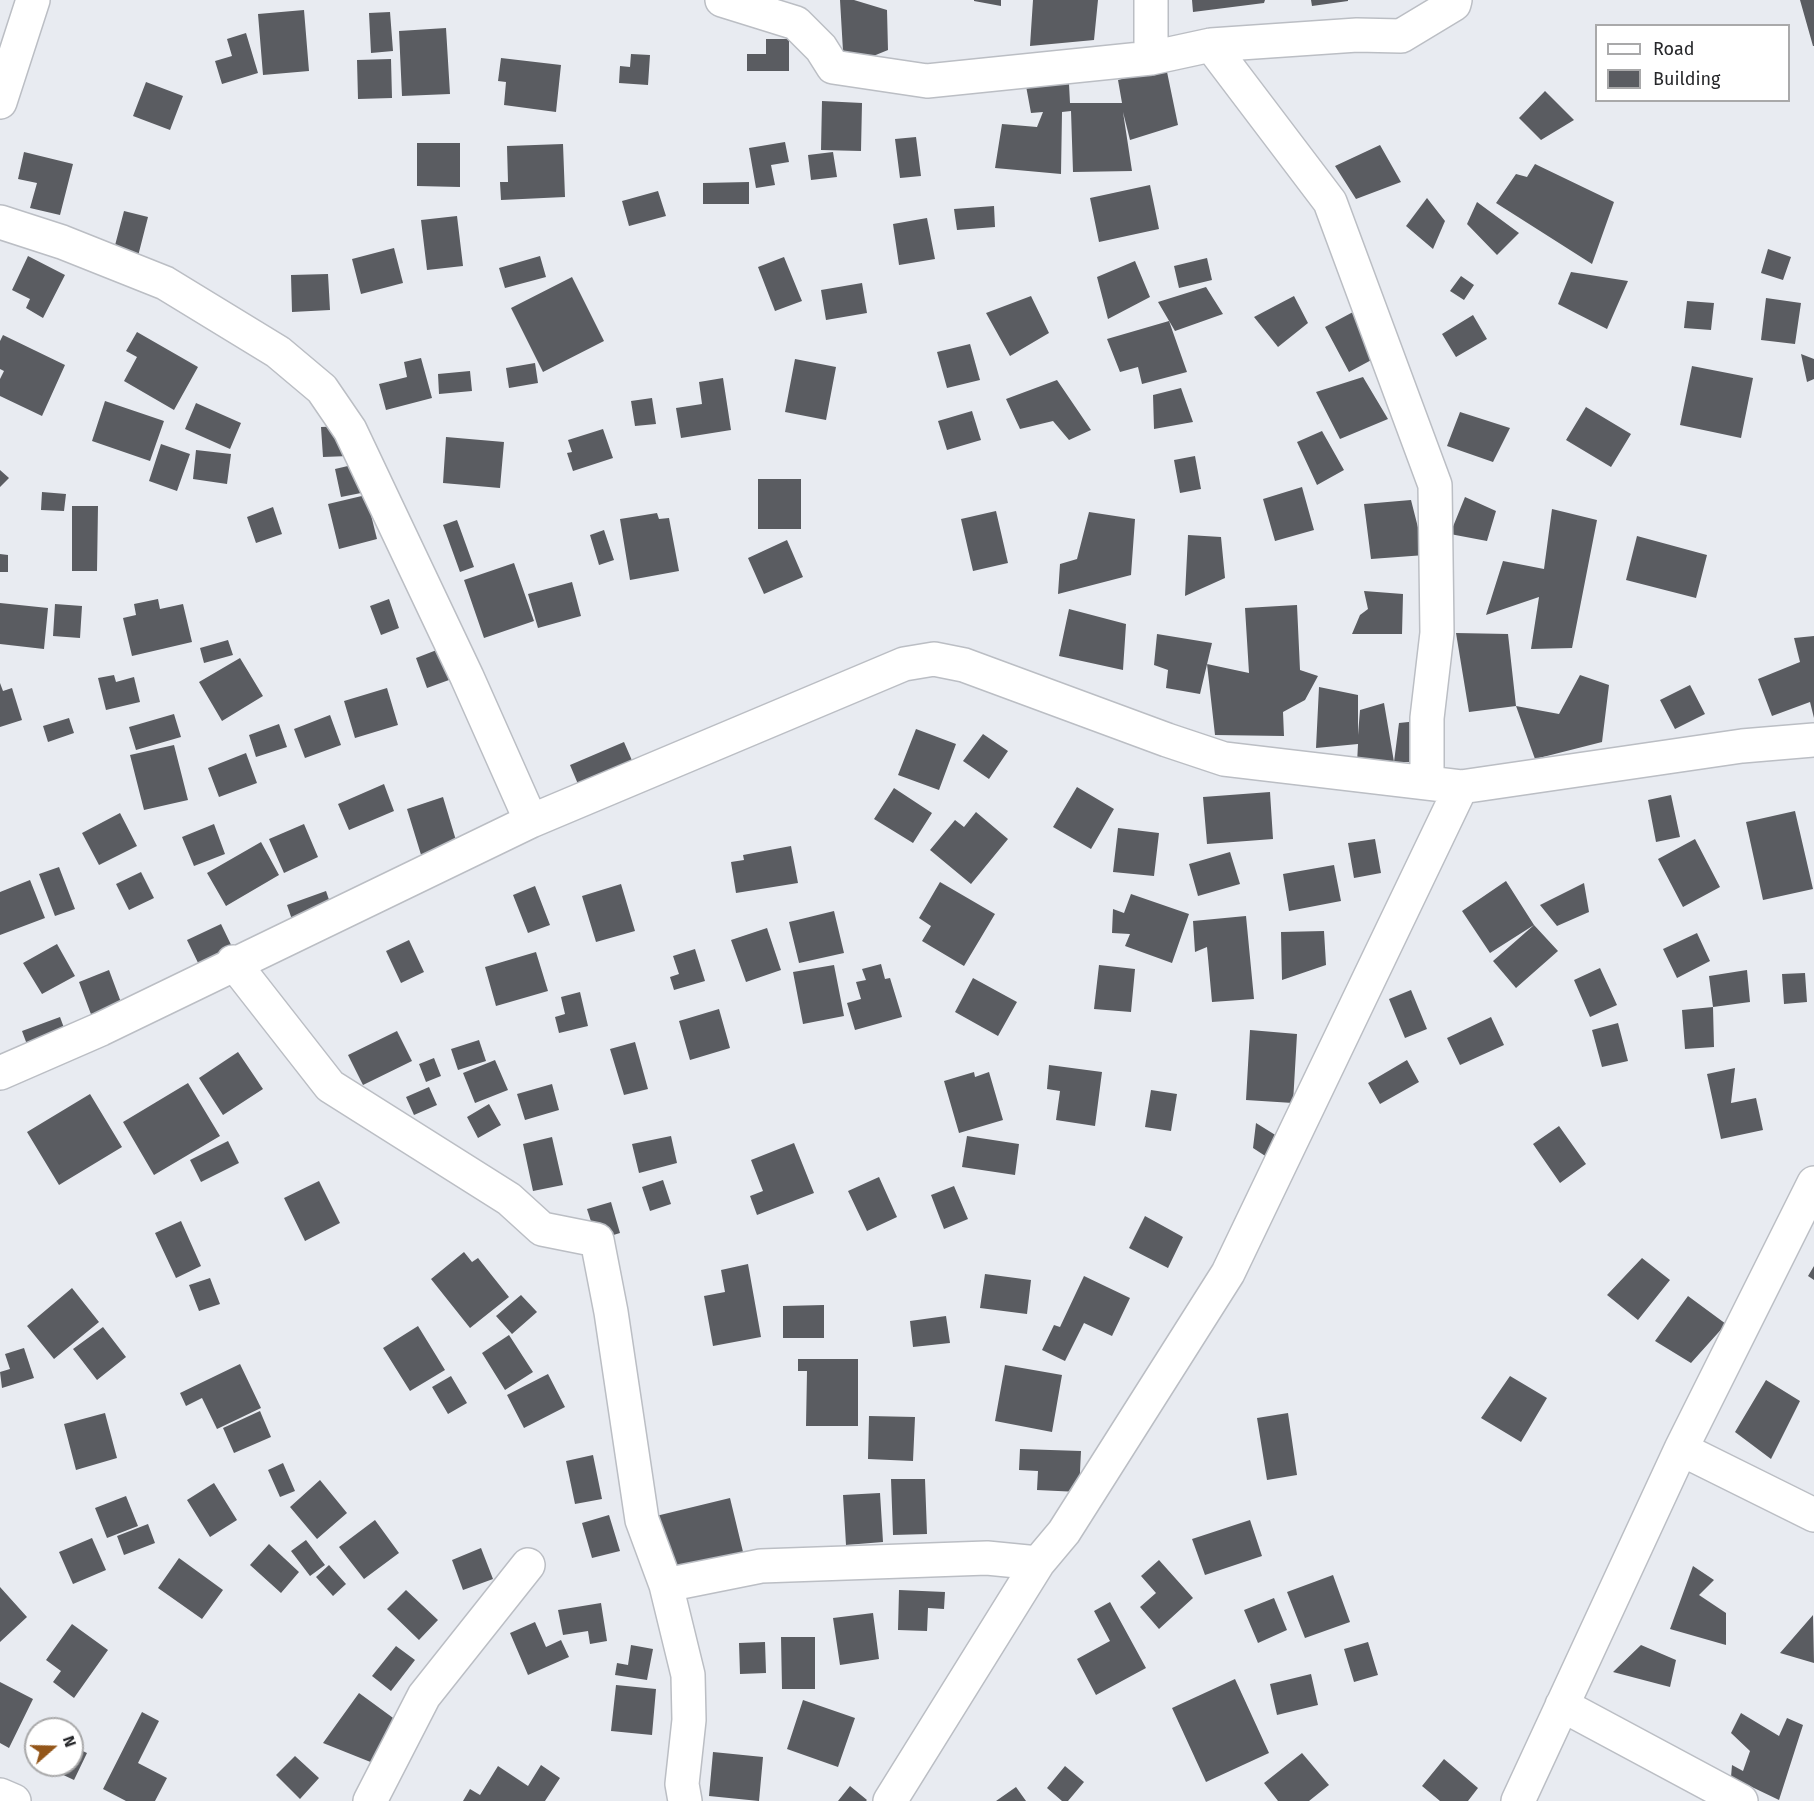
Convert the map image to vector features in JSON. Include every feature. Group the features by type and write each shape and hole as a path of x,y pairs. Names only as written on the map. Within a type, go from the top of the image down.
{"street":[{"path":"0,102 33,0"},
{"path":"722,0 799,11 833,67 927,81 1150,58 1211,45 1357,35 1401,36 1455,4 1455,0"},
{"path":"1150,58 1152,0"},
{"path":"1211,45 1330,202 1434,485 1437,633 1427,718 1427,783"},
{"path":"0,222 62,242 165,283 278,352 322,389 350,430 462,667 531,821"},
{"path":"0,1073 101,1029 233,962 393,889 531,821 904,664 934,659 964,664 1224,759 1461,788 1742,746 1814,740"},
{"path":"890,1801 1038,1563 1064,1532 1228,1273 1461,788"},
{"path":"233,962 330,1086 509,1199 542,1229 597,1240 611,1312 642,1520 666,1585 688,1675 689,1720 682,1784 685,1801"},
{"path":"1518,1801 1681,1449 1814,1183"},
{"path":"1681,1449 1814,1515"},
{"path":"666,1585 761,1566 987,1558 1038,1563"},
{"path":"370,1801 424,1696 528,1565"},
{"path":"1562,1705 1741,1801"},
{"path":"0,1795 14,1801"}],"building":[{"path":"840,0 854,0 887,10 888,50 844,68"},
{"path":"1001,0 1001,6 974,1"},
{"path":"1033,0 1098,0 1094,40 1030,46"},
{"path":"1192,0 1265,0 1264,3 1193,12"},
{"path":"1311,0 1348,0 1348,1 1312,6"},
{"path":"1800,0 1814,0 1814,46 1813,46"},
{"path":"304,10 309,71 263,75 258,14"},
{"path":"390,12 393,51 371,53 369,13"},
{"path":"446,28 450,94 402,96 399,31"},
{"path":"246,33 258,73 222,84 215,61 232,56 227,39"},
{"path":"766,39 789,39 789,71 747,71 747,54 766,54"},
{"path":"631,54 650,55 648,85 619,83 620,66 630,67"},
{"path":"501,58 561,65 556,112 504,105 506,82 498,81"},
{"path":"391,59 392,98 358,99 357,60"},
{"path":"1166,67 1178,125 1130,140 1123,112 1132,171 1073,172 1071,111 1062,112 1061,174 995,168 1002,124 1037,127 1043,112 1031,113 1026,86 1069,84 1070,103 1122,103 1118,80"},
{"path":"146,82 183,96 170,130 133,116"},
{"path":"1545,91 1574,120 1541,140 1519,118"},
{"path":"822,101 862,103 861,151 821,150"},
{"path":"916,137 921,176 900,178 895,139"},
{"path":"785,142 789,162 771,165 775,185 756,188 749,148"},
{"path":"417,143 460,143 460,187 417,186"},
{"path":"563,144 565,197 501,200 500,182 508,182 507,146"},
{"path":"1380,145 1401,182 1356,199 1335,166"},
{"path":"24,152 73,164 60,215 30,208 37,183 18,179"},
{"path":"833,152 837,177 811,180 808,155"},
{"path":"1535,164 1614,202 1592,264 1496,203 1516,174 1527,177"},
{"path":"749,182 749,204 703,204 703,183"},
{"path":"1150,185 1159,229 1099,242 1090,198"},
{"path":"658,191 666,216 629,226 622,201"},
{"path":"1427,198 1445,221 1433,249 1406,226"},
{"path":"1477,202 1519,233 1497,255 1467,224"},
{"path":"994,206 995,227 957,230 954,209"},
{"path":"124,211 148,217 137,260 113,253"},
{"path":"457,216 463,266 427,270 421,220"},
{"path":"927,218 935,259 899,265 893,224"},
{"path":"394,248 403,283 361,294 352,259"},
{"path":"1768,249 1791,257 1783,280 1761,273"},
{"path":"28,256 65,275 43,318 26,308 30,299 12,290"},
{"path":"540,256 546,277 505,288 499,268"},
{"path":"784,257 802,301 775,311 758,267"},
{"path":"1207,258 1212,280 1179,288 1174,266"},
{"path":"1135,261 1150,297 1108,319 1097,277"},
{"path":"1571,272 1628,281 1607,329 1558,304"},
{"path":"328,274 330,310 292,312 291,275"},
{"path":"1461,276 1474,285 1464,300 1450,291"},
{"path":"572,277 604,341 543,372 511,308"},
{"path":"862,283 867,313 826,320 821,290"},
{"path":"1206,287 1223,314 1175,331 1158,302"},
{"path":"1031,296 1049,333 1010,356 986,313"},
{"path":"1294,296 1308,323 1278,347 1254,317"},
{"path":"1766,298 1801,303 1795,344 1761,340"},
{"path":"1687,301 1714,303 1711,330 1684,328"},
{"path":"1353,312 1377,357 1349,372 1325,327"},
{"path":"1473,315 1487,339 1456,357 1442,334"},
{"path":"1169,321 1187,372 1142,384 1138,367 1120,372 1107,339"},
{"path":"137,332 198,367 174,410 124,381 137,357 126,351"},
{"path":"3,335 65,365 42,416 0,396 0,379 4,371 0,369 0,341"},
{"path":"970,344 980,380 947,388 937,352"},
{"path":"1801,354 1814,359 1814,379 1807,382"},
{"path":"421,358 432,398 386,410 379,384 407,377 404,362"},
{"path":"795,359 836,367 826,420 785,412"},
{"path":"535,363 538,383 509,388 506,368"},
{"path":"1692,366 1753,378 1741,438 1680,425"},
{"path":"470,371 472,391 439,394 438,374"},
{"path":"1363,377 1388,419 1340,439 1316,392"},
{"path":"723,378 731,430 681,438 676,408 702,404 699,382"},
{"path":"1057,380 1091,430 1069,440 1053,421 1020,429 1006,399"},
{"path":"1181,388 1193,422 1154,429 1153,395"},
{"path":"652,398 656,424 635,426 631,401"},
{"path":"105,401 164,421 150,461 92,441"},
{"path":"196,403 241,423 230,449 185,429"},
{"path":"1586,407 1631,434 1611,467 1566,440"},
{"path":"972,411 981,440 947,450 938,421"},
{"path":"1460,412 1510,428 1493,462 1447,446"},
{"path":"346,426 349,456 323,457 321,427"},
{"path":"603,429 613,458 573,471 567,453 572,452 568,440"},
{"path":"1322,431 1344,470 1317,485 1297,442"},
{"path":"446,437 504,442 500,488 443,483"},
{"path":"161,444 190,454 177,491 149,481"},
{"path":"196,450 231,454 227,484 193,479"},
{"path":"1195,456 1201,489 1180,493 1174,460"},
{"path":"365,462 371,491 341,497 335,469"},
{"path":"0,470 9,478 0,487"},
{"path":"758,479 801,479 801,529 758,529"},
{"path":"1302,487 1314,530 1275,541 1263,499"},
{"path":"42,492 66,494 64,511 41,510"},
{"path":"366,495 377,539 339,549 328,504"},
{"path":"1465,497 1496,511 1487,541 1450,534"},
{"path":"1411,500 1425,555 1371,559 1364,504"},
{"path":"72,506 98,506 97,571 72,571"},
{"path":"273,507 282,534 256,543 247,517"},
{"path":"1552,509 1597,520 1572,648 1531,649 1539,597 1486,615 1503,561 1544,569"},
{"path":"996,511 1008,563 973,571 961,519"},
{"path":"1089,512 1135,519 1131,575 1058,594 1060,564 1077,559"},
{"path":"657,513 659,519 669,518 679,571 630,580 620,519"},
{"path":"457,520 474,567 460,572 443,525"},
{"path":"604,530 614,560 599,565 590,535"},
{"path":"1188,535 1221,537 1225,578 1185,596"},
{"path":"1637,536 1707,555 1696,598 1626,580"},
{"path":"787,540 803,577 764,594 748,558"},
{"path":"0,554 8,555 8,572 0,572"},
{"path":"514,563 534,621 484,638 464,580"},
{"path":"572,582 581,616 538,628 528,594"},
{"path":"1364,591 1403,594 1402,634 1352,634 1360,615 1368,609"},
{"path":"158,599 160,609 183,604 192,642 132,656 123,618 136,615 134,604"},
{"path":"389,599 399,628 381,635 370,606"},
{"path":"0,603 48,608 44,649 0,644"},
{"path":"55,604 82,606 80,638 53,636"},
{"path":"1297,605 1300,670 1318,676 1305,700 1283,712 1284,736 1215,735 1207,664 1249,673 1245,608"},
{"path":"1069,609 1126,624 1123,670 1059,656"},
{"path":"1456,633 1508,634 1516,706 1469,712"},
{"path":"1157,634 1212,643 1200,694 1166,688 1168,670 1154,665"},
{"path":"1814,636 1814,718 1810,702 1772,716 1758,679 1800,662 1794,638"},
{"path":"228,640 233,655 204,663 200,648"},
{"path":"460,641 471,672 427,688 416,658"},
{"path":"240,658 263,696 222,721 199,682"},
{"path":"114,675 116,682 134,677 140,702 106,710 98,678"},
{"path":"1580,675 1609,685 1602,742 1535,759 1516,706 1559,714"},
{"path":"0,683 3,691 12,688 22,720 0,727"},
{"path":"1690,685 1705,714 1675,729 1660,700"},
{"path":"1319,687 1358,695 1358,735 1360,710 1384,703 1394,762 1357,764 1358,744 1316,748"},
{"path":"387,688 398,725 355,738 344,701"},
{"path":"174,714 181,737 136,750 129,727"},
{"path":"330,715 341,745 305,758 294,729"},
{"path":"69,718 74,733 48,742 43,726"},
{"path":"1418,721 1419,762 1394,762 1399,723"},
{"path":"279,724 287,747 256,757 249,735"},
{"path":"916,729 956,744 939,790 898,775"},
{"path":"983,734 1008,751 989,779 963,761"},
{"path":"624,742 637,772 583,796 570,765"},
{"path":"174,745 188,800 144,810 130,755"},
{"path":"246,753 257,783 219,797 208,768"},
{"path":"384,784 394,811 349,830 338,804"},
{"path":"1077,787 1114,809 1091,849 1053,827"},
{"path":"894,788 932,813 913,843 874,819"},
{"path":"1270,792 1273,839 1207,844 1203,797"},
{"path":"1671,795 1680,837 1656,842 1648,800"},
{"path":"443,797 458,847 422,858 407,809"},
{"path":"1795,811 1813,889 1763,900 1746,822"},
{"path":"976,812 1008,839 971,884 930,850 955,820 964,827"},
{"path":"120,813 137,846 99,865 82,833"},
{"path":"214,824 225,854 194,866 182,837"},
{"path":"304,824 318,857 284,873 269,839"},
{"path":"1118,828 1159,833 1154,876 1113,872"},
{"path":"1375,839 1381,873 1354,878 1348,843"},
{"path":"1695,839 1720,887 1683,907 1658,859"},
{"path":"261,842 279,875 226,906 207,873"},
{"path":"791,846 798,883 736,893 731,862 744,860 743,855"},
{"path":"1230,852 1240,884 1198,896 1189,864"},
{"path":"1334,865 1341,901 1289,911 1283,874"},
{"path":"59,867 75,909 55,916 39,874"},
{"path":"141,872 154,898 129,910 116,884"},
{"path":"30,880 45,918 0,935 0,892"},
{"path":"1506,881 1534,925 1490,953 1462,911"},
{"path":"940,882 995,914 964,966 922,941 931,926 919,918"},
{"path":"1584,883 1589,912 1557,926 1540,905"},
{"path":"621,884 635,931 596,942 582,896"},
{"path":"535,886 550,925 528,933 513,895"},
{"path":"326,891 337,923 298,937 287,905"},
{"path":"1131,894 1189,914 1172,963 1125,946 1130,934 1112,933 1113,909 1124,913"},
{"path":"834,911 844,953 799,963 789,922"},
{"path":"1246,916 1254,999 1212,1002 1207,947 1195,952 1193,921"},
{"path":"221,924 235,953 201,969 187,940"},
{"path":"1534,925 1558,951 1516,988 1493,961"},
{"path":"767,928 781,970 746,982 731,940"},
{"path":"1324,931 1326,965 1282,980 1281,932"},
{"path":"1697,933 1710,961 1677,978 1663,949"},
{"path":"409,940 424,972 401,983 386,951"},
{"path":"57,944 75,976 42,994 23,963"},
{"path":"695,949 705,981 674,990 670,977 679,974 673,956"},
{"path":"536,952 548,991 496,1006 485,967"},
{"path":"881,964 885,979 890,978 902,1017 855,1030 847,1003 861,999 856,982 866,980 862,969"},
{"path":"834,965 844,1016 803,1024 793,972"},
{"path":"1099,965 1135,969 1131,1012 1094,1009"},
{"path":"1600,968 1617,1005 1590,1017 1574,980"},
{"path":"109,970 122,1005 92,1017 79,982"},
{"path":"1747,970 1750,1002 1713,1007 1709,976"},
{"path":"1805,973 1807,1002 1784,1004 1782,974"},
{"path":"973,978 1017,1002 998,1036 955,1012"},
{"path":"1411,990 1427,1029 1405,1038 1389,999"},
{"path":"580,992 588,1026 559,1033 555,1017 565,1014 561,997"},
{"path":"1713,1007 1714,1047 1685,1049 1682,1010"},
{"path":"719,1009 730,1048 690,1060 679,1021"},
{"path":"60,1017 74,1055 36,1069 22,1031"},
{"path":"1491,1017 1504,1045 1460,1065 1447,1038"},
{"path":"1618,1023 1628,1061 1602,1067 1592,1030"},
{"path":"1250,1030 1297,1034 1293,1103 1246,1100"},
{"path":"397,1031 412,1061 363,1085 348,1055"},
{"path":"479,1040 486,1061 458,1070 451,1049"},
{"path":"635,1042 648,1089 624,1095 610,1049"},
{"path":"238,1052 263,1089 223,1115 199,1078"},
{"path":"434,1058 441,1076 426,1082 419,1064"},
{"path":"495,1060 508,1090 475,1103 463,1073"},
{"path":"1407,1060 1419,1082 1380,1104 1368,1083"},
{"path":"1049,1065 1102,1072 1095,1126 1056,1120 1060,1091 1047,1089"},
{"path":"1735,1068 1731,1103 1756,1098 1763,1130 1721,1139 1707,1074"},
{"path":"974,1072 975,1077 989,1072 1003,1120 959,1133 944,1081"},
{"path":"188,1083 220,1136 154,1175 123,1122"},
{"path":"552,1084 559,1110 525,1120 517,1094"},
{"path":"429,1087 437,1105 414,1115 406,1097"},
{"path":"1151,1090 1177,1094 1171,1131 1145,1127"},
{"path":"90,1094 122,1147 59,1185 27,1132"},
{"path":"489,1104 501,1125 478,1138 467,1117"},
{"path":"1256,1123 1285,1141 1273,1161 1253,1148"},
{"path":"1559,1126 1586,1164 1560,1183 1533,1144"},
{"path":"671,1136 677,1163 639,1173 632,1144"},
{"path":"967,1136 1019,1144 1015,1175 962,1167"},
{"path":"552,1137 563,1185 533,1191 523,1144"},
{"path":"228,1141 239,1163 201,1182 190,1160"},
{"path":"794,1143 814,1193 757,1215 750,1196 763,1191 751,1160"},
{"path":"879,1177 897,1217 867,1231 848,1191"},
{"path":"663,1180 671,1204 650,1211 642,1187"},
{"path":"319,1181 340,1223 305,1241 284,1198"},
{"path":"954,1186 968,1219 944,1229 931,1195"},
{"path":"611,1202 620,1233 597,1240 587,1209"},
{"path":"1145,1216 1183,1237 1168,1268 1129,1248"},
{"path":"181,1221 201,1266 176,1278 155,1233"},
{"path":"464,1252 472,1262 478,1258 509,1297 470,1328 431,1279"},
{"path":"1642,1258 1670,1280 1638,1320 1607,1295"},
{"path":"748,1264 761,1337 713,1346 704,1296 725,1292 721,1270"},
{"path":"1814,1266 1814,1280 1808,1276"},
{"path":"985,1274 1031,1280 1027,1314 980,1308"},
{"path":"1084,1276 1130,1298 1112,1336 1084,1323 1065,1361 1042,1350 1054,1325 1060,1327"},
{"path":"210,1278 220,1304 199,1311 189,1285"},
{"path":"72,1288 99,1322 54,1359 27,1326"},
{"path":"521,1295 537,1312 512,1334 496,1316"},
{"path":"1688,1296 1726,1324 1691,1363 1655,1341"},
{"path":"824,1305 824,1338 783,1338 783,1306"},
{"path":"946,1316 950,1343 913,1347 910,1321"},
{"path":"418,1326 445,1370 410,1391 383,1348"},
{"path":"103,1327 126,1357 97,1380 73,1349"},
{"path":"509,1335 533,1372 505,1390 482,1353"},
{"path":"24,1348 34,1378 2,1388 0,1372 10,1369 5,1354"},
{"path":"798,1359 858,1359 858,1426 806,1426 807,1371 798,1371"},
{"path":"240,1364 261,1408 217,1429 202,1398 186,1406 180,1393"},
{"path":"1005,1365 1062,1375 1052,1432 995,1421"},
{"path":"548,1374 565,1407 524,1428 507,1395"},
{"path":"451,1376 467,1403 448,1414 432,1387"},
{"path":"1510,1376 1547,1398 1521,1442 1481,1418"},
{"path":"1766,1380 1800,1401 1771,1459 1735,1432"},
{"path":"260,1411 271,1437 234,1453 223,1428"},
{"path":"105,1413 117,1458 76,1470 64,1424"},
{"path":"1288,1413 1297,1475 1267,1480 1257,1418"},
{"path":"869,1416 915,1417 913,1461 868,1459"},
{"path":"1020,1449 1081,1451 1079,1492 1037,1490 1038,1471 1019,1470"},
{"path":"593,1455 602,1499 575,1504 566,1461"},
{"path":"283,1463 295,1491 280,1497 268,1470"},
{"path":"891,1479 925,1479 927,1534 893,1535"},
{"path":"320,1480 347,1513 317,1539 290,1507"},
{"path":"214,1483 237,1520 210,1537 187,1500"},
{"path":"880,1493 883,1542 846,1545 843,1495"},
{"path":"126,1496 138,1526 107,1538 95,1508"},
{"path":"730,1498 744,1556 669,1573 656,1516"},
{"path":"609,1515 620,1551 592,1558 582,1523"},
{"path":"375,1520 399,1553 364,1579 339,1547"},
{"path":"1250,1520 1262,1556 1205,1575 1192,1539"},
{"path":"148,1524 155,1543 124,1555 117,1536"},
{"path":"92,1538 106,1570 73,1584 59,1552"},
{"path":"306,1540 325,1565 310,1576 291,1551"},
{"path":"269,1544 299,1572 281,1593 250,1565"},
{"path":"481,1548 493,1579 463,1590 452,1560"},
{"path":"179,1558 223,1590 202,1619 158,1588"},
{"path":"1159,1560 1193,1598 1159,1629 1140,1607 1156,1593 1141,1576"},
{"path":"329,1565 346,1584 333,1596 316,1577"},
{"path":"1693,1566 1714,1580 1699,1595 1726,1613 1726,1645 1670,1629"},
{"path":"1333,1575 1350,1622 1305,1638 1287,1592"},
{"path":"0,1587 27,1617 0,1642"},
{"path":"406,1590 438,1620 419,1640 387,1609"},
{"path":"899,1590 945,1592 944,1609 928,1608 927,1631 898,1630"},
{"path":"1274,1598 1287,1630 1258,1643 1244,1610"},
{"path":"1110,1602 1146,1668 1096,1695 1077,1659 1110,1641 1094,1611"},
{"path":"601,1603 607,1641 590,1644 588,1631 563,1635 558,1610"},
{"path":"873,1613 879,1659 840,1665 833,1618"},
{"path":"1813,1615 1814,1663 1780,1653"},
{"path":"535,1622 546,1647 561,1640 569,1657 528,1675 510,1633"},
{"path":"72,1624 108,1650 74,1698 53,1682 61,1671 46,1660"},
{"path":"781,1637 815,1637 815,1689 782,1689"},
{"path":"765,1642 766,1673 740,1674 739,1643"},
{"path":"1368,1642 1378,1675 1354,1682 1344,1649"},
{"path":"631,1645 653,1649 647,1680 615,1675 617,1663 628,1665"},
{"path":"1641,1645 1676,1660 1670,1687 1613,1672"},
{"path":"396,1646 415,1660 391,1691 372,1676"},
{"path":"1311,1674 1318,1705 1277,1715 1270,1684"},
{"path":"1235,1679 1269,1753 1206,1782 1172,1708"},
{"path":"0,1682 33,1699 9,1748 0,1743"},
{"path":"616,1685 656,1689 652,1735 611,1731"},
{"path":"359,1693 400,1723 383,1767 323,1743"},
{"path":"803,1700 855,1718 838,1767 787,1749"},
{"path":"142,1712 159,1721 138,1763 167,1778 155,1801 126,1801 103,1789"},
{"path":"1741,1713 1779,1736 1787,1718 1803,1725 1779,1800 1731,1777 1732,1765 1743,1771 1750,1751 1731,1733"},
{"path":"713,1752 763,1757 759,1801 709,1796"},
{"path":"1302,1753 1329,1785 1309,1801 1278,1801 1264,1783"},
{"path":"295,1756 319,1778 300,1799 276,1775"},
{"path":"1444,1759 1478,1788 1468,1801 1440,1801 1422,1786"},
{"path":"541,1765 560,1778 545,1801 463,1801 470,1789 480,1795 498,1766 528,1786"},
{"path":"1065,1766 1084,1782 1068,1801 1062,1801 1047,1788"},
{"path":"850,1786 867,1800 838,1801"},
{"path":"1016,1787 1026,1801 996,1801"}]}
